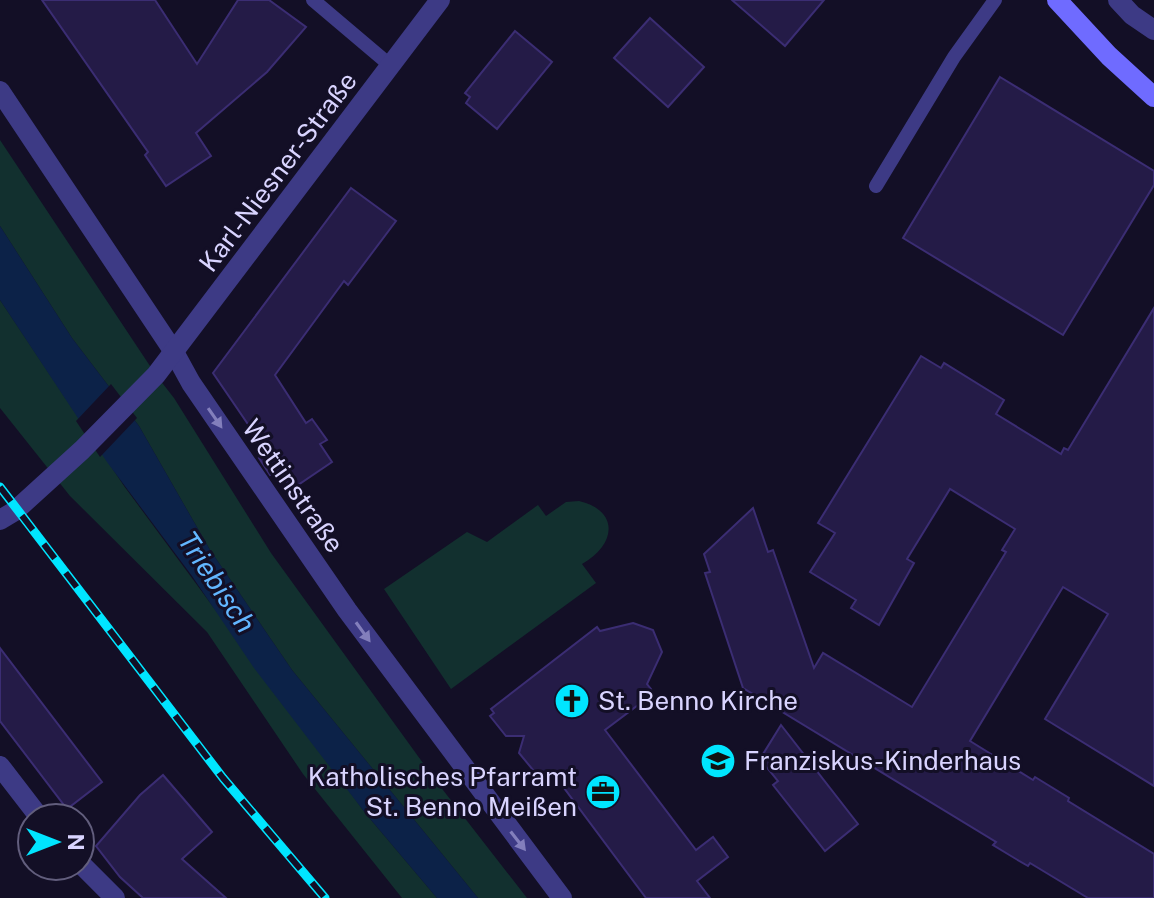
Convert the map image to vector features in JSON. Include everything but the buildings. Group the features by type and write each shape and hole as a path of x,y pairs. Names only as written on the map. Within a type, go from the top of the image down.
{"main road":[{"path":"1057,0 1109,56 1154,97"}],"street":[{"name":"Karl-Niesner-Straße","path":"0,520 15,511 82,450 156,375 440,0"},
{"path":"1118,0 1132,15 1154,30"},
{"name":"Wettinstraße","path":"0,91 174,352 191,383 347,610 562,898"},
{"path":"0,766 28,802"},
{"path":"96,879 115,898"}],"lane":[{"path":"313,0 391,66"},
{"path":"876,186 954,57 995,0"}],"green space":[{"path":"0,140 174,398 271,553 436,781 527,898 478,898 292,670 210,550 139,426 72,338 0,226"},
{"path":"0,300 124,486 366,814 437,898 402,898 303,774 207,632 70,496 0,408"},
{"path":"579,501 602,513 609,530 601,548 582,564 596,583 451,689 384,589 467,532 487,542 538,505 546,516 566,502"}],"water":[{"name":"Triebisch","path":"0,226 72,338 139,426 210,550 292,670 478,898 437,898 366,814 254,668 192,576 107,462 0,300"}],"pier":[{"path":"111,384 137,418 100,457 76,421"}],"railway":[{"path":"0,487 223,778 325,898"}],"place":[{"name":"St. Benno Kirche","path":"572,701"},
{"name":"Franziskus-Kinderhaus","path":"718,761"},
{"name":"Katholisches Pfarramt St. Benno Meißen","path":"603,792"}]}
